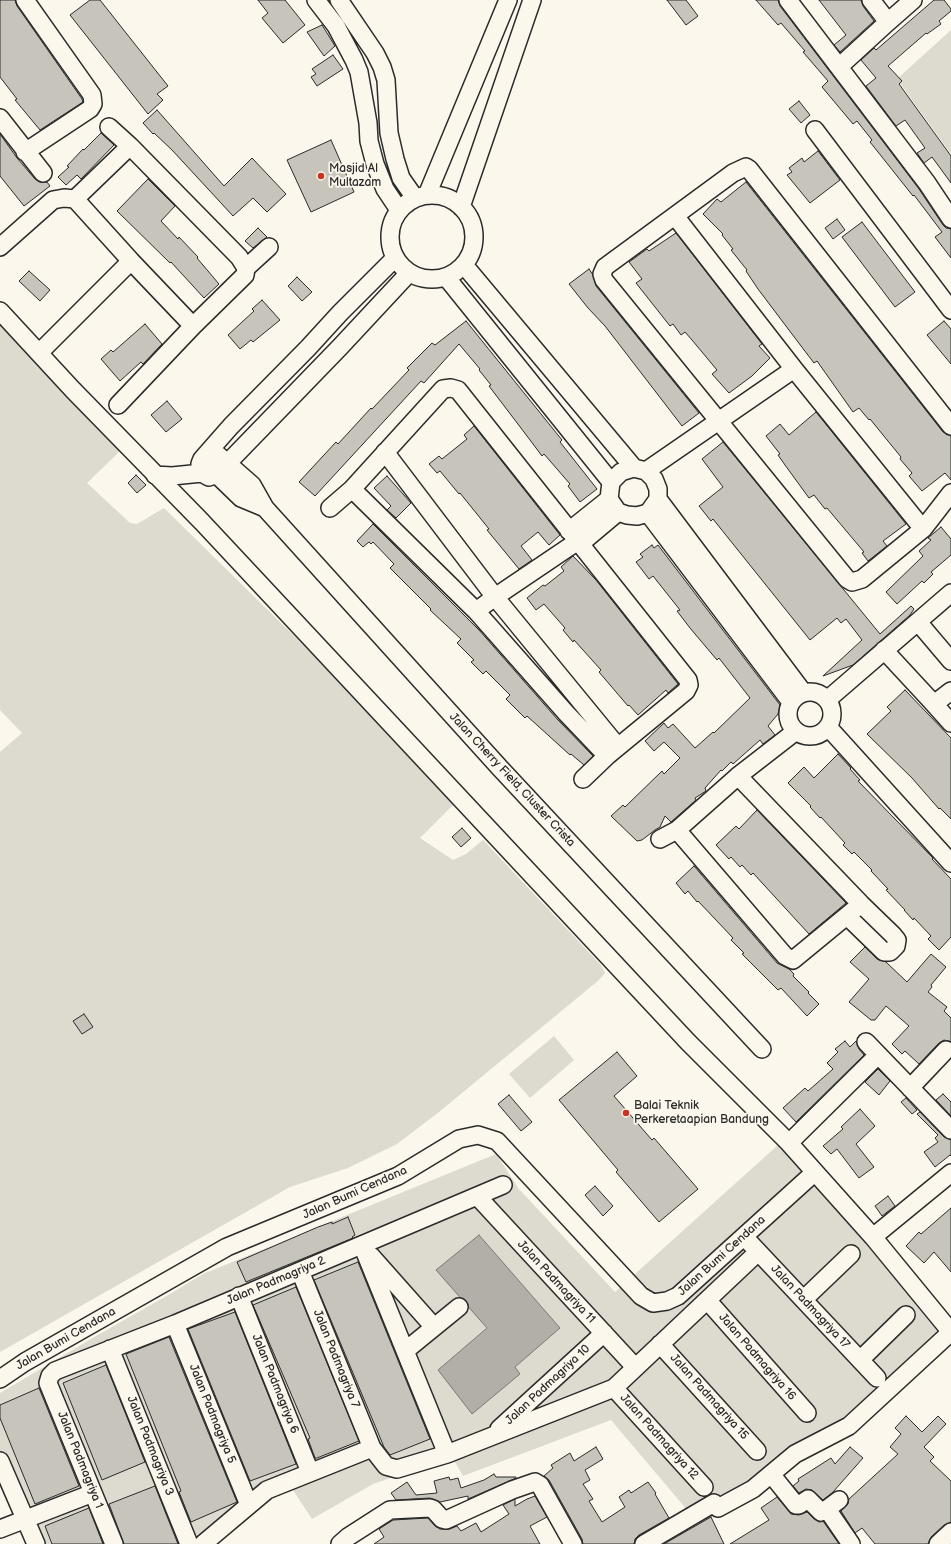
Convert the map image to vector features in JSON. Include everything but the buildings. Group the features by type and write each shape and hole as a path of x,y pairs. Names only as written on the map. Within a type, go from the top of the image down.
{"street":[{"path":"316,0 336,26 359,72 368,123 369,141 375,164 385,189 399,210"},
{"path":"339,0 375,53 382,67 386,80 388,133 395,159 401,178 421,197"},
{"path":"421,197 508,0"},
{"path":"461,207 532,0"},
{"path":"788,0 840,66 927,183 951,218"},
{"path":"872,0 888,22"},
{"path":"840,66 913,0"},
{"path":"25,152 90,109 93,104 92,95 32,3"},
{"path":"362,85 386,80"},
{"path":"0,118 25,152 43,173"},
{"path":"109,126 239,257 246,268 246,275 193,326 118,405"},
{"path":"815,130 951,310"},
{"path":"75,199 130,146"},
{"path":"951,426 749,169 742,168 733,173 605,266 602,274 604,280 847,579 852,582 862,579 923,528 951,493"},
{"path":"440,196 451,200 461,207 471,220 474,236 472,251 464,265 446,277 427,280 409,273 395,258 390,233 399,210 421,197 440,196"},
{"path":"0,247 53,200 64,198 75,199 193,326"},
{"path":"675,216 794,368 923,528"},
{"path":"246,268 269,247"},
{"path":"212,464 231,426 395,258"},
{"path":"39,353 131,261"},
{"path":"446,277 474,312 626,515 637,516 653,506 658,489 654,479 640,470 464,265"},
{"path":"155,475 172,476 212,464 340,347 409,273"},
{"path":"474,312 492,298"},
{"path":"0,311 72,390 213,534 688,1042 789,1143 873,1237 951,1332 849,1426 795,1454 753,1489 718,1508 714,1503 644,1544"},
{"path":"476,611 576,539 613,498 621,472 640,470 720,421 794,368"},
{"path":"330,508 352,489 443,389 451,388 458,390 688,680 689,685 686,691 612,752 583,779"},
{"path":"385,452 612,752"},
{"name":"Jalan Cherry Field, Cluster Crista","path":"212,464 252,485 265,508 499,767 762,1049"},
{"path":"352,489 476,611 566,713 612,752"},
{"path":"653,506 797,697"},
{"path":"827,700 951,593"},
{"path":"918,622 951,661"},
{"path":"884,650 951,723"},
{"path":"934,704 951,691"},
{"path":"812,692 820,694 827,700 831,706 832,713 828,727 821,733 812,736 804,735 796,731 790,724 788,709 797,697 812,692"},
{"path":"828,727 951,863"},
{"path":"660,839 677,830 738,776 796,731"},
{"path":"738,776 897,940 896,946 890,952 884,952 847,916"},
{"path":"677,830 785,956 793,960 861,904"},
{"path":"866,1042 951,1130"},
{"path":"910,1088 946,1050"},
{"path":"789,1143 878,1055"},
{"name":"Jalan Bumi Cendana","path":"0,1379 25,1362 228,1247 398,1176 459,1139 478,1135 497,1141 641,1296 653,1303 667,1301 678,1296 815,1172"},
{"path":"873,1237 951,1173"},
{"name":"Jalan Padmagriya 2","path":"50,1376 55,1371 175,1324 478,1197 503,1185"},
{"name":"Jalan Padmagriya 11","path":"478,1197 636,1367"},
{"name":"Jalan Padmagriya 17","path":"743,1236 877,1378"},
{"path":"362,1245 434,1327"},
{"path":"362,1245 447,1454"},
{"path":"614,1388 758,1252"},
{"path":"804,1299 851,1254"},
{"name":"Jalan Padmagriya 7","path":"300,1271 372,1448"},
{"name":"Jalan Padmagriya 6","path":"239,1296 310,1472"},
{"name":"Jalan Padmagriya 16","path":"708,1300 807,1413"},
{"path":"405,1351 459,1307"},
{"path":"860,1360 906,1316"},
{"name":"Jalan Padmagriya 5","path":"175,1324 249,1505"},
{"name":"Jalan Padmagriya 10","path":"492,1436 604,1333"},
{"name":"Jalan Padmagriya 15","path":"660,1344 757,1451"},
{"name":"Jalan Padmagriya 3","path":"110,1349 189,1544"},
{"name":"Jalan Padmagriya 1","path":"50,1376 48,1383 114,1544"},
{"name":"Jalan Padmagriya 10","path":"372,1448 386,1466 397,1469 447,1454 614,1388"},
{"name":"Jalan Padmagriya 12","path":"614,1388 704,1487"},
{"path":"203,1544 267,1490 372,1448"},
{"path":"0,1461 36,1544"},
{"path":"771,1474 796,1504 799,1505 808,1498 821,1512 833,1505 851,1544"},
{"path":"340,1544 348,1537 390,1510 433,1508 442,1519 446,1520 512,1490 535,1482 540,1485 573,1544"},
{"path":"4,1527 93,1493"},
{"path":"938,1544 951,1532"}],"shaded area":[{"path":"951,30 951,154 897,79"},
{"path":"0,324 120,451 87,483 130,523 137,524 164,508 341,682 454,804 420,838 453,860 466,854 483,840 601,965 605,973 599,980 439,1112 397,1144 348,1168 290,1187 0,1352 0,752 22,733 0,710"},
{"path":"554,1036 574,1060 530,1098 509,1074"},
{"path":"778,1145 869,1246 940,1334 844,1420 749,1485 723,1499 719,1496 688,1511 611,1420 463,1476 455,1462 414,1470 373,1484 312,1519 291,1487 281,1492 218,1544 27,1544 0,1483 0,1393 203,1274 496,1154 519,1189 615,1292"},
{"path":"479,1235 560,1328 515,1367 520,1374 472,1414 438,1370 487,1328 436,1270"}],"place":[{"name":"Masjid Al Multazam","path":"321,176"},
{"name":"Balai Teknik Perkeretaapian Bandung","path":"626,1113"}]}
